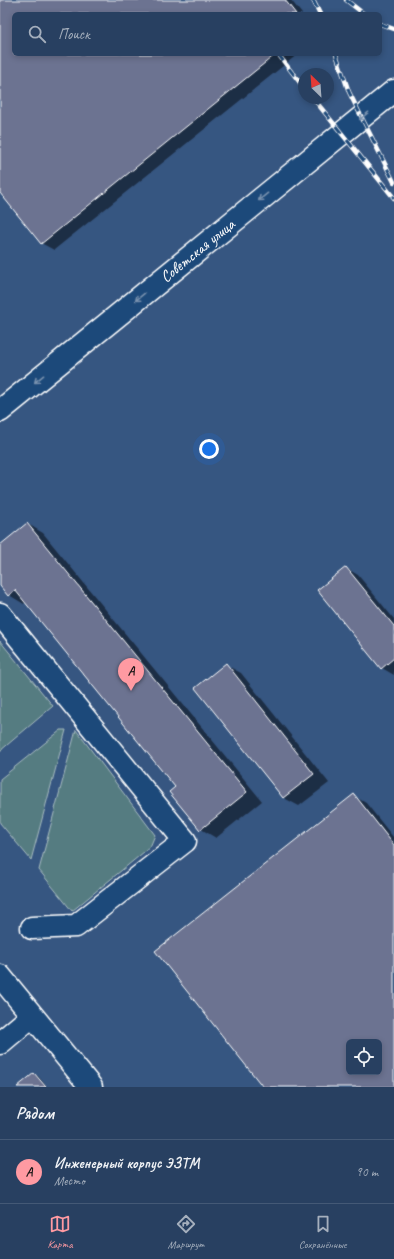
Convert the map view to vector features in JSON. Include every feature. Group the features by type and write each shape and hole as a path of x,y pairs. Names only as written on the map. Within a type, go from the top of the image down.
{"main road":[{"name":"Советская улица","path":"0,411 394,91"},
{"path":"0,614 185,841 76,926 32,928"},
{"path":"0,976 91,1087"},
{"path":"0,1043 32,1016"}],"green space":[{"path":"0,641 53,706 0,751"},
{"path":"61,730 66,730 31,860 0,823 0,779"},
{"path":"76,730 155,835 150,847 72,911 39,870"}],"building":[{"path":"0,0 285,0 294,12 12,12 12,56 274,56 41,244 0,193"},
{"path":"27,523 247,792 200,830 169,792 175,787 15,590 8,596 0,586 0,545"},
{"path":"346,567 394,626 394,658 381,669 317,590"},
{"path":"226,663 314,774 283,798 195,688"},
{"path":"354,794 394,845 394,1087 263,1087 155,951"},
{"path":"34,1073 46,1087 17,1087"}],"railway":[{"path":"313,0 319,12"},
{"path":"346,0 361,12"},
{"path":"382,25 394,29"},
{"path":"280,56 298,80"},
{"path":"337,56 349,92 394,182"},
{"path":"318,104 394,198"}],"place":[{"name":"Инженерный корпус ЭЗТМ","path":"131,691"}]}
